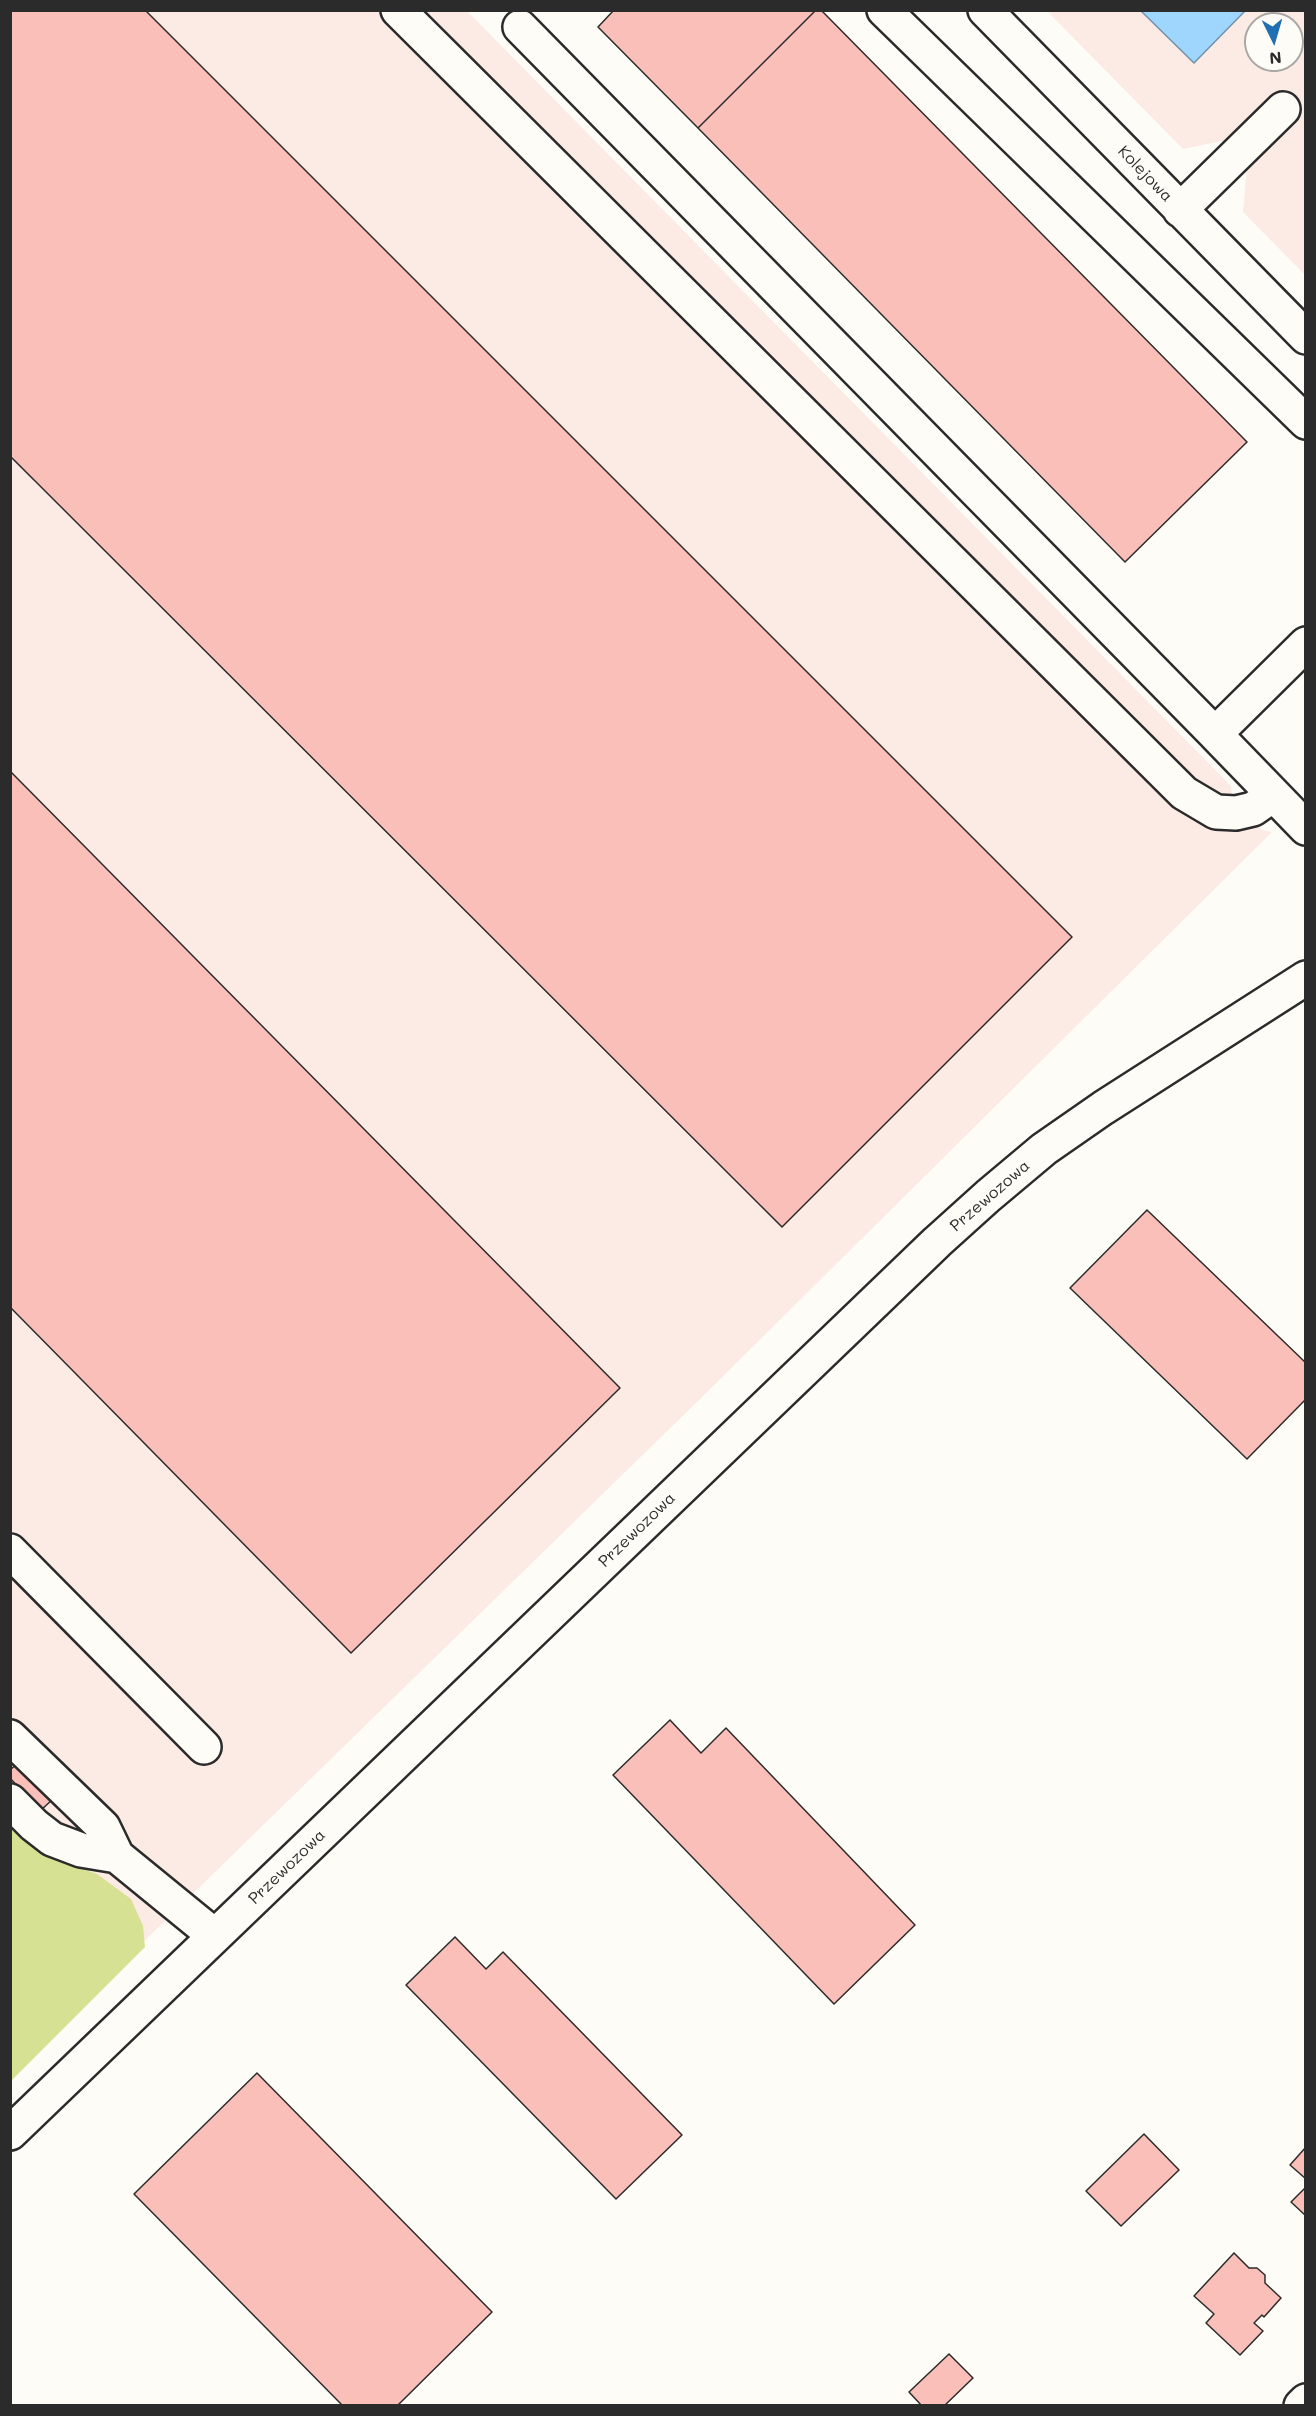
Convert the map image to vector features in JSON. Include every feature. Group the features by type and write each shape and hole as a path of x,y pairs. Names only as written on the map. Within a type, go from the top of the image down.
{"street":[{"path":"399,10 1184,794 1216,812 1236,813 1253,809 1273,795"},
{"path":"884,10 1305,422"},
{"name":"Kolejowa","path":"985,10 1305,337"},
{"path":"520,27 1305,828"},
{"path":"1180,210 1283,109"},
{"path":"1215,734 1305,644"},
{"name":"Przewozowa","path":"10,2133 920,1257 987,1196 1044,1149 1103,1108 1305,978"},
{"path":"10,1551 204,1747"},
{"path":"10,1737 103,1827 117,1856 215,1936"},
{"path":"10,1801 52,1839 88,1852 117,1856"},
{"path":"1301,2406 1305,2401"}],"shaded area":[{"path":"11,11 467,11 1231,786 1232,795 1262,830 1272,832 699,1400 11,2071"},
{"path":"1047,11 1305,11 1305,275 1243,212 1247,166 1222,141 1183,149"}],"green space":[{"path":"10,1817 52,1858 97,1874 131,1899 143,1926 145,1947 11,2081"}],"water":[{"path":"1141,11 1245,11 1194,63"}],"building":[{"path":"10,10 145,10 1072,937 782,1227 10,456"},
{"path":"614,10 816,10 698,128 598,27"},
{"path":"816,10 821,10 1247,442 1125,562 698,128"},
{"path":"10,771 620,1388 351,1653 10,1307"},
{"path":"1147,1210 1306,1363 1306,1399 1247,1459 1070,1288"},
{"path":"670,1720 701,1753 726,1728 915,1925 834,2004 613,1775"},
{"path":"20,1761 53,1799 40,1811 10,1778 10,1770"},
{"path":"455,1937 486,1969 503,1952 682,2135 616,2199 406,1985"},
{"path":"257,2073 492,2312 397,2406 343,2406 134,2194"},
{"path":"1144,2134 1179,2170 1121,2226 1086,2191"},
{"path":"1306,2147 1306,2179 1290,2165"},
{"path":"1306,2187 1306,2216 1291,2202"},
{"path":"1234,2253 1249,2268 1257,2268 1265,2275 1265,2283 1281,2298 1264,2317 1262,2315 1254,2323 1263,2331 1240,2355 1206,2323 1214,2314 1194,2296"},
{"path":"949,2354 973,2378 944,2406 922,2406 909,2392"}]}
